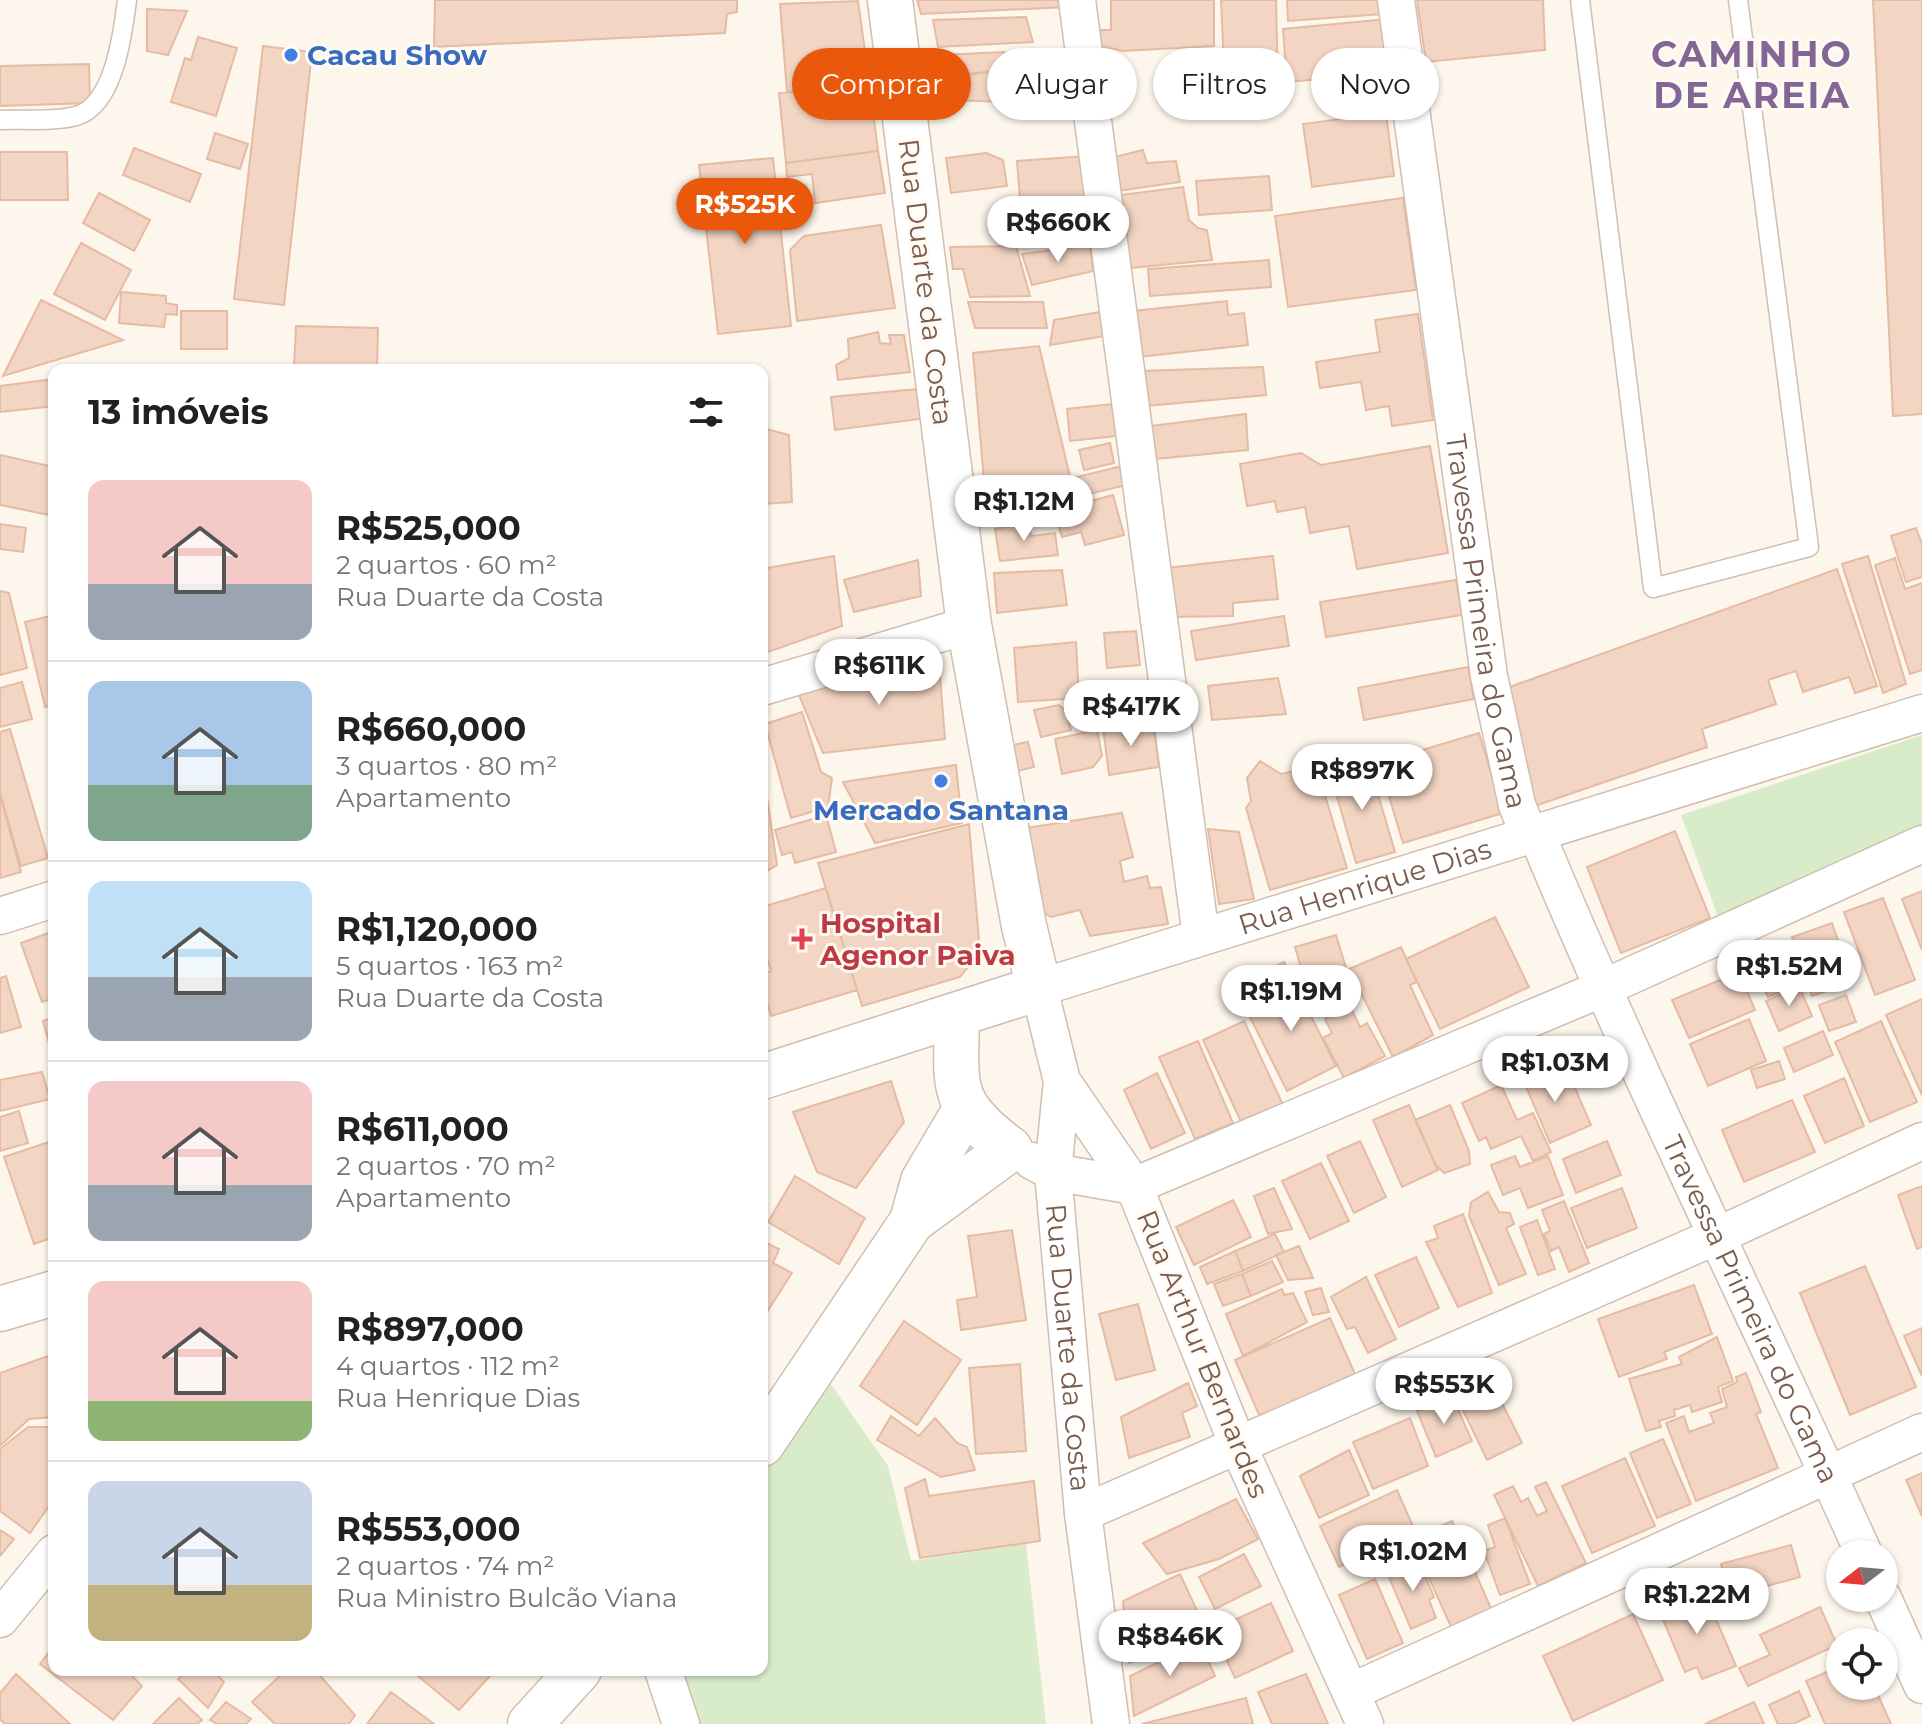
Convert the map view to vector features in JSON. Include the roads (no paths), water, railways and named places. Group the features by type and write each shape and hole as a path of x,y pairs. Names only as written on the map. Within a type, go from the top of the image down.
{"street":[{"name":"Rua Duarte da Costa","path":"890,0 969,625 1024,926 1039,988"},
{"path":"1077,0 1201,937"},
{"name":"Travessa Primeira do Gama","path":"1396,0 1489,676 1517,805 1525,825 1537,835 1601,989 1719,1235 1858,1540"},
{"path":"768,685 969,625"},
{"name":"Rua Henrique Dias","path":"768,1075 1922,713"},
{"path":"1062,1081 1053,1172 1134,1186 1601,989 1922,844"},
{"path":"0,916 48,901"},
{"name":"Rua Arthur Bernardes","path":"1039,988 1062,1081 1134,1186 1239,1448 1358,1708"},
{"path":"768,1435 912,1221 923,1181 965,1110 956,1085 957,1016"},
{"name":"Rua Duarte da Costa","path":"965,1110 1010,1149 1053,1172 1083,1513 1111,1724"},
{"path":"1083,1513 1239,1448 1719,1235 1922,1141"},
{"path":"912,1221 1010,1149"},
{"path":"0,1309 48,1295"},
{"path":"1358,1708 1828,1475 1922,1432"},
{"path":"0,1619 48,1560"},
{"path":"1889,1612 1922,1685"},
{"path":"530,1724 574,1676"},
{"path":"665,1676 681,1724"}],"lane":[{"path":"0,120 77,116 94,106 110,80 122,38 127,0"},
{"path":"1580,0 1653,588 1809,547 1738,0"}],"place":[{"name":"Cacau Show","path":"291,55"},
{"name":"Mercado Santana","path":"941,781"},
{"name":"Hospital Agenor Paiva","path":"802,939"}],"district":[{"name":"CAMINHO DE AREIA","path":"1752,74"}]}
